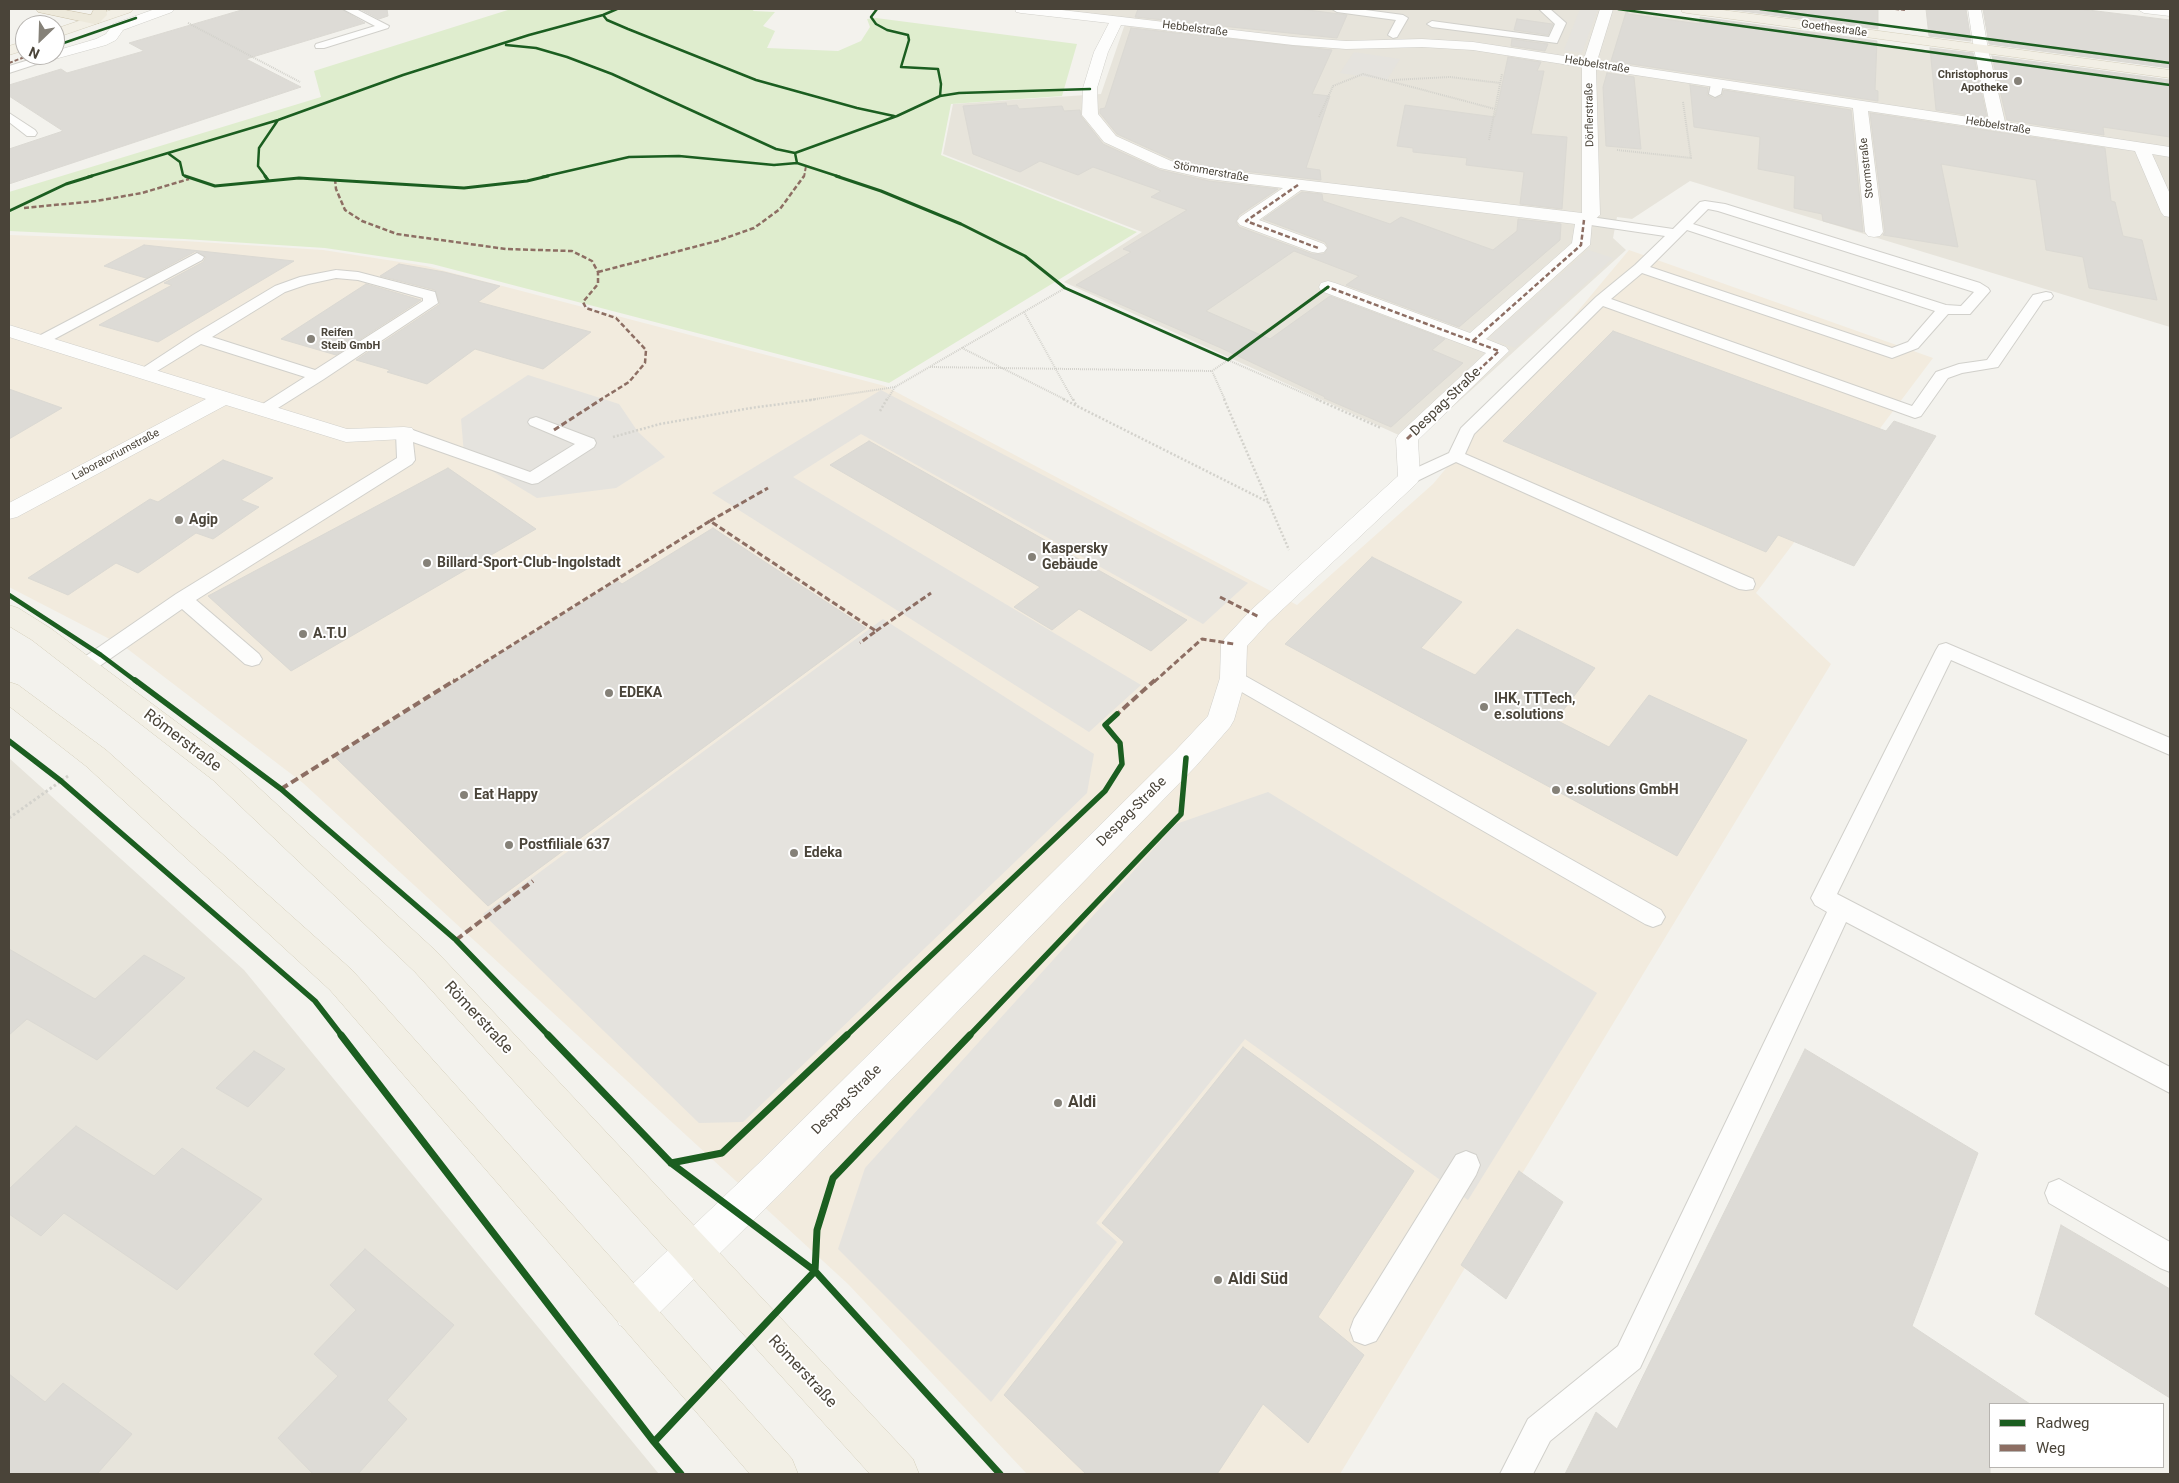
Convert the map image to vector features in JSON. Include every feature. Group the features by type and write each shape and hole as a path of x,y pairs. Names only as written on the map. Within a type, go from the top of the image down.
{"highway":[{"path":"43,9 71,16 95,13"}],"main road":[{"path":"65,29 95,13 126,9"},
{"name":"Goethestraße","path":"1688,9 2170,74"},
{"path":"65,18 71,16"},
{"name":"Römerstraße","path":"9,614 41,634 223,772 426,962 694,1252 761,1328 898,1474"},
{"path":"9,692 96,758 341,980 777,1474"}],"street":[{"name":"Hebbelstraße","path":"1021,9 1302,42 1346,45 1422,43 1473,46 1589,64 1716,89 1860,105 2170,152"},
{"name":"Dörflerstraße","path":"1584,220 1591,215 1589,64 1607,9"},
{"path":"1975,9 1981,49 1998,126"},
{"path":"2144,9 2170,12"},
{"path":"65,52 101,42 111,37 118,27 165,10"},
{"path":"95,13 118,27"},
{"name":"Stömmerstraße","path":"1117,20 1101,52 1090,89 1090,115 1110,139 1166,165 1209,174 1584,220"},
{"name":"Stormstraße","path":"1860,105 1874,232"},
{"path":"2141,147 2170,212"},
{"path":"1298,185 1246,221 1318,248"},
{"path":"1473,341 1581,245 1584,220"},
{"name":"Despag-Straße","path":"634,1311 778,1170 1186,758 1220,720 1233,678 1234,644 1259,617 1409,478 1407,439 1498,351 1328,287"},
{"path":"9,332 346,436 404,434"},
{"name":"Laboratoriumstraße","path":"9,512 224,398"}],"lane":[{"path":"320,46 384,26 348,9"},
{"path":"1337,9 1403,18 1393,35"},
{"path":"1422,43 1433,20 1553,41 1560,23 1544,9 1540,9"},
{"path":"9,70 24,65"},
{"path":"9,117 31,133"},
{"path":"1409,478 1456,456 1467,432 1602,300 1640,268 1679,229 1705,205 1720,207 1975,286 1983,291 1966,311 1944,309 1679,229 1584,220"},
{"path":"40,341 197,257"},
{"path":"1640,268 1892,352 1913,345 1944,309"},
{"path":"143,373 280,289 305,280 336,274 358,276 430,295 431,304 264,410"},
{"path":"1602,300 1914,413 1942,375 1959,369 1992,364 2038,298 2046,296"},
{"path":"198,338 318,376"},
{"path":"536,422 588,443"},
{"path":"84,666 183,599 406,460 404,434 532,479 588,443"},
{"path":"1456,456 1746,584"},
{"path":"183,599 252,659"},
{"path":"2170,747 1946,650 1822,898 2170,1081"},
{"path":"1233,678 1652,917"},
{"path":"1516,1474 1539,1430 1629,1357 1842,908"},
{"path":"1365,1330 1466,1165"},
{"path":"2059,1194 2170,1258"}],"path":[{"path":"165,10 300,82"},
{"path":"1489,140 1507,52"},
{"path":"1319,117 1333,86 1363,74 1495,109"},
{"path":"1389,80 1450,77 1500,83"},
{"path":"1591,148 1690,158 1682,97"},
{"path":"588,443 660,424 895,387 1065,288"},
{"path":"1024,312 1076,406"},
{"path":"962,348 1268,502"},
{"path":"930,367 1212,371 1228,360 1407,439"},
{"path":"1212,371 1300,579"},
{"path":"880,411 895,387"},
{"path":"9,818 96,758"}],"shaded area":[{"path":"1052,9 1610,9 2170,86 2170,327 1690,181 1632,219 1617,217 1613,238 1626,250 1414,442 1064,282 1142,232 943,154 953,104 1101,94 1127,18"},
{"path":"1580,9 1598,9 1582,53 1564,50"},
{"path":"1354,52 1400,59 1387,80 1340,73"},
{"path":"9,235 184,241 323,250 426,266 885,386 1297,605 1433,484 1629,250 1933,358 1756,593 1831,664 1340,1474 1027,1474 848,1284 303,783 125,647 9,587"},
{"path":"1588,250 1613,258 1515,348 1489,338"},
{"path":"528,375 619,404 638,432 665,457 616,488 537,498 464,454 461,419"},
{"path":"881,390 1248,583 1203,624 861,434 793,477 1141,685 1089,732 712,493"},
{"name":"Edeka","path":"883,619 1094,754 1087,793 743,1122 699,1123 483,914"},
{"path":"9,758 244,970 659,1474 9,1474"},
{"name":"Aldi","path":"1268,792 1597,993 1468,1200 1245,1039 1096,1223 1117,1242 991,1402 838,1249 865,1168 1176,824"}],"green space":[{"path":"511,9 754,9 753,11 775,12 763,26 775,31 767,48 838,51 861,41 870,27 867,19 876,18 1077,44 1062,96 951,104 941,155 1137,232 889,383 432,264 325,248 9,231 9,192 321,97 314,71"}],"building":[{"path":"245,9 341,9 365,23 246,59 301,87 9,184 9,149 63,131 9,96 9,85 61,69 67,73 144,51 129,43"},
{"path":"360,9 387,9 388,16 379,19"},
{"path":"1138,9 1300,9 1347,15 1337,38 1135,17"},
{"path":"1627,9 1628,14 1700,24 1700,17 1877,41 1875,90 1878,91 1878,101 1611,61"},
{"path":"1727,9 1878,9 1878,29"},
{"path":"1926,9 1966,9 1971,41 1929,36"},
{"path":"1983,9 2080,9 2170,20 2170,68 1989,44"},
{"path":"1517,19 1553,24 1548,35 1514,30"},
{"path":"1131,28 1332,50 1312,94 1330,96 1306,168 1320,170 1321,180 1209,167 1172,159 1117,134 1100,113 1100,109 1105,108"},
{"path":"1512,39 1548,44 1545,51 1511,46"},
{"path":"1930,48 1973,53 1987,118 1936,110"},
{"path":"1992,56 2170,80 2170,137 2103,127 2104,135 2007,120"},
{"path":"1508,57 1541,62 1537,71 1544,71 1531,134 1567,137 1562,209 1520,204 1524,172 1466,165 1467,158 1413,152 1413,148 1397,146 1405,105 1495,117"},
{"path":"1607,73 1634,77 1641,149 1606,146 1603,87"},
{"path":"1690,85 1708,88 1707,95 1714,99 1722,96 1724,90 1851,110 1863,232 1823,221 1822,214 1794,208 1795,176 1758,169 1760,137 1694,127"},
{"path":"1006,103 1007,106 1017,105 1019,109 1062,106 1064,111 1080,110 1081,116 1103,144 1160,170 1209,181 1278,189 1239,215 1236,222 1239,227 1312,254 1324,254 1328,247 1325,242 1263,219 1302,192 1322,194 1323,201 1390,224 1401,217 1493,250 1517,231 1518,219 1561,224 1560,240 1459,327 1346,285 1359,276 1294,251 1206,311 1270,339 1330,296 1445,339 1432,350 1463,363 1391,427 1324,398 1221,348 1076,285 1131,252 1123,249 1187,210 1151,197 1161,191 1093,167 1078,175 1040,161 1020,172 973,154 963,106"},
{"path":"1870,113 2105,148 2111,201 2115,202 2123,236 2142,240 2157,300 2089,288 2083,257 2046,250 2036,180 1941,164 1958,247 1883,235 1885,232"},
{"path":"144,245 294,261 158,342 99,325 172,285 164,283 203,262 206,257 196,251 146,278 104,266"},
{"path":"399,264 444,272 500,286 478,302 591,332 543,369 475,349 427,384 387,372 390,370 356,360 440,304 435,290 380,276"},
{"path":"366,284 421,300 336,355 281,339"},
{"path":"1613,331 1886,431 1894,421 1936,436 1854,566 1778,535 1766,552 1503,441"},
{"path":"9,389 62,408 9,439"},
{"name":"Kaspersky Gebäude","path":"869,441 1187,620 1151,651 1079,609 1052,630 1014,607 1040,587 830,465"},
{"name":"Agip","path":"223,460 273,478 241,500 259,507 213,539 196,533 138,573 116,563 68,595 28,578 150,499 158,502"},
{"path":"448,468 536,529 291,671 208,596"},
{"name":"EDEKA","path":"713,528 866,628 488,906 335,757 618,581 622,584"},
{"name":"IHK, TTTech, e.solutions","path":"1372,557 1462,602 1421,648 1475,675 1517,629 1595,668 1556,720 1609,747 1649,695 1747,740 1677,856 1285,644"},
{"path":"9,949 95,999 144,955 185,978 97,1060 27,1019 9,1035"},
{"name":"Aldi Süd","path":"1243,1047 1414,1171 1318,1317 1364,1355 1308,1443 1263,1404 1217,1474 1086,1474 1004,1395 1124,1242 1102,1223"},
{"path":"1805,1049 1978,1153 1912,1326 2028,1403 1989,1403 1990,1474 1565,1474 1596,1412 1617,1429"},
{"path":"254,1051 285,1069 248,1107 216,1088"},
{"path":"76,1126 154,1176 182,1148 262,1199 177,1290 64,1213 41,1236 9,1214 9,1189"},
{"path":"1519,1171 1563,1202 1506,1299 1461,1265"},
{"path":"2061,1225 2170,1289 2170,1398 2035,1314"},
{"path":"365,1249 454,1325 387,1400 407,1419 358,1474 313,1474 278,1438 338,1376 314,1354 356,1310 330,1285"},
{"path":"9,1374 45,1402 63,1383 132,1434 97,1474 9,1474"}],"marked path":[{"path":"1895,9 1905,10"},
{"path":"9,63 15,61"},
{"path":"598,272 717,241 754,228 780,209 804,178 806,166"},
{"path":"24,208 96,201 142,193 189,179"},
{"path":"335,179 336,189 345,210 362,221 397,234 506,249 572,251 592,261 598,272 598,284 583,302 586,308 616,318 646,350 645,363 629,382 554,430"},
{"path":"1298,185 1246,221 1318,248"},
{"path":"1473,341 1581,245 1584,220"},
{"path":"1325,289 1328,287 1499,351 1407,439"},
{"path":"710,521 768,488"},
{"path":"281,789 710,521 876,631 860,643"},
{"path":"876,631 931,593"},
{"path":"1220,597 1259,617"},
{"path":"1114,717 1202,639 1234,644"},
{"path":"456,940 533,881"}],"cycle path":[{"path":"9,211 66,184 278,120 403,75 529,35 603,15 617,9"},
{"path":"877,9 871,17 876,24 887,30 908,35 909,40 901,67 938,69 941,84 940,96"},
{"path":"1618,9 2170,85"},
{"path":"1760,9 2170,63"},
{"path":"603,15 607,20 628,29 756,80 857,108 894,116"},
{"path":"65,43 136,18"},
{"path":"506,45 536,48 567,57 612,74 776,149 795,153"},
{"path":"169,154 180,162 183,175 189,179 215,186 299,178 464,188 527,181 629,157 679,156 774,165 797,163 795,153 897,116 940,96 959,93 1090,89"},
{"path":"268,180 258,166 259,148 278,120"},
{"path":"797,163 881,191 961,224 1025,256 1065,288 1228,360 1328,287"},
{"path":"9,595 101,655 281,789 456,940 671,1163 815,1271 1000,1474"},
{"path":"671,1163 722,1153 1105,791 1122,764 1120,743 1105,725 1117,714"},
{"path":"9,741 61,781 315,1001 654,1442 681,1474"},
{"path":"654,1442 815,1271 817,1230 833,1178 1181,814 1186,758"}],"place":[{"name":"Christophorus Apotheke","path":"2018,81"},
{"name":"Reifen Steib GmbH","path":"311,339"},
{"name":"Agip","path":"179,520"},
{"name":"Kaspersky Gebäude","path":"1032,557"},
{"name":"Billard-Sport-Club-Ingolstadt","path":"427,563"},
{"name":"A.T.U","path":"303,634"},
{"name":"EDEKA","path":"609,693"},
{"name":"IHK, TTTech, e.solutions","path":"1484,707"},
{"name":"e.solutions GmbH","path":"1556,790"},
{"name":"Eat Happy","path":"464,795"},
{"name":"Postfiliale 637","path":"509,845"},
{"name":"Edeka","path":"794,853"},
{"name":"Aldi","path":"1058,1103"},
{"name":"Aldi Süd","path":"1218,1280"}]}
